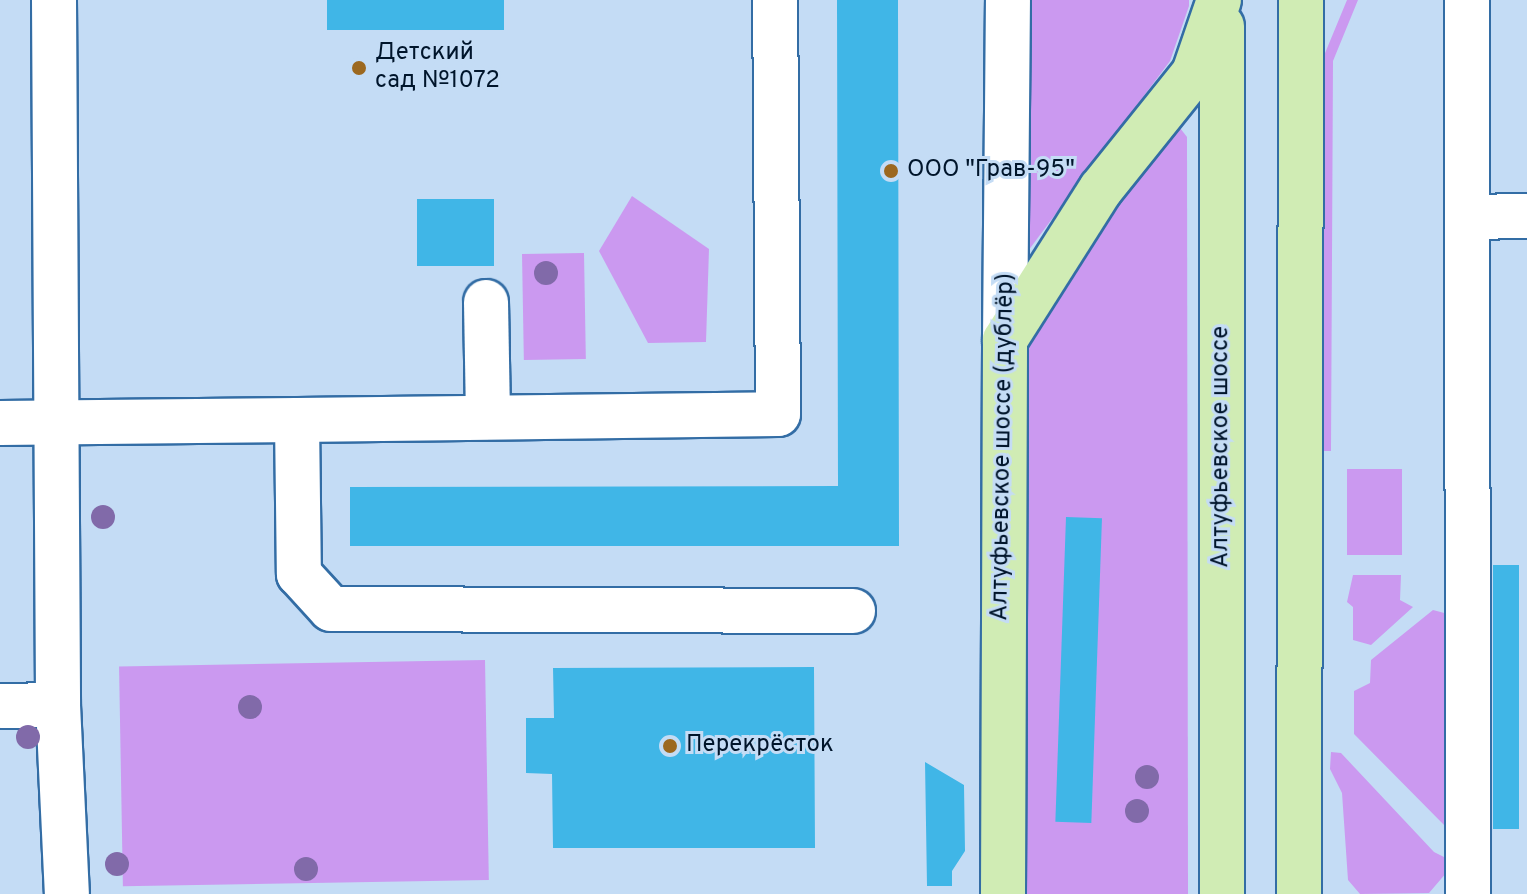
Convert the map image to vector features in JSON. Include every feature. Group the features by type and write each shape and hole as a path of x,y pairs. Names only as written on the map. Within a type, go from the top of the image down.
{"main road":[{"path":"1005,340 1101,189 1194,73 1221,0"},
{"name":"Алтуфьевское шоссе","path":"1221,0 1222,894"},
{"path":"1299,894 1305,12"},
{"name":"Алтуфьевское шоссе (дублёр)","path":"1003,894 1005,340"}],"street":[{"path":"54,0 58,705 67,894"},
{"path":"0,423 778,414 775,0"},
{"name":"Алтуфьевское шоссе (дублёр)","path":"1005,340 1008,0"},
{"path":"1467,0 1468,894"},
{"path":"1469,217 1527,216"},
{"path":"486,302 488,417"},
{"path":"297,420 299,574 331,609 853,611"},
{"path":"0,706 58,705"}],"shaded area":[{"path":"1028,0 1189,0 1189,6 1170,61 1028,251"},
{"path":"1347,0 1358,0 1333,61 1331,451 1321,451 1323,58"},
{"path":"1168,128 1180,128 1187,137 1188,894 1022,894 1023,344"},
{"path":"632,196 709,249 706,342 648,343 599,251"},
{"path":"584,253 586,359 524,360 522,254"},
{"path":"1347,469 1402,469 1402,555 1347,555"},
{"path":"1353,575 1401,575 1400,600 1413,607 1371,645 1353,640 1353,607 1347,602"},
{"path":"1433,610 1448,614 1448,829 1354,734 1354,691 1370,683 1371,660"},
{"path":"485,660 489,880 123,886 119,666"},
{"path":"1331,752 1341,753 1434,852 1448,859 1447,872 1429,893 1360,894 1348,880 1342,793 1330,769"}],"building":[{"path":"327,0 504,0 504,30 327,30"},
{"path":"837,0 898,0 899,546 350,546 350,487 838,486"},
{"path":"417,199 494,199 494,266 417,266"},
{"path":"1066,517 1102,518 1091,823 1055,822"},
{"path":"1493,565 1519,565 1519,829 1493,829"},
{"name":"Перекрёсток","path":"814,667 815,848 553,848 552,774 526,773 526,718 554,718 553,668"},
{"path":"925,762 964,785 965,851 952,871 952,886 927,886"}],"place":[{"name":"Детский сад №1072","path":"359,68"},
{"name":"ООО \"Грав-95\"","path":"891,171"},
{"name":"Перекрёсток","path":"670,746"}]}
